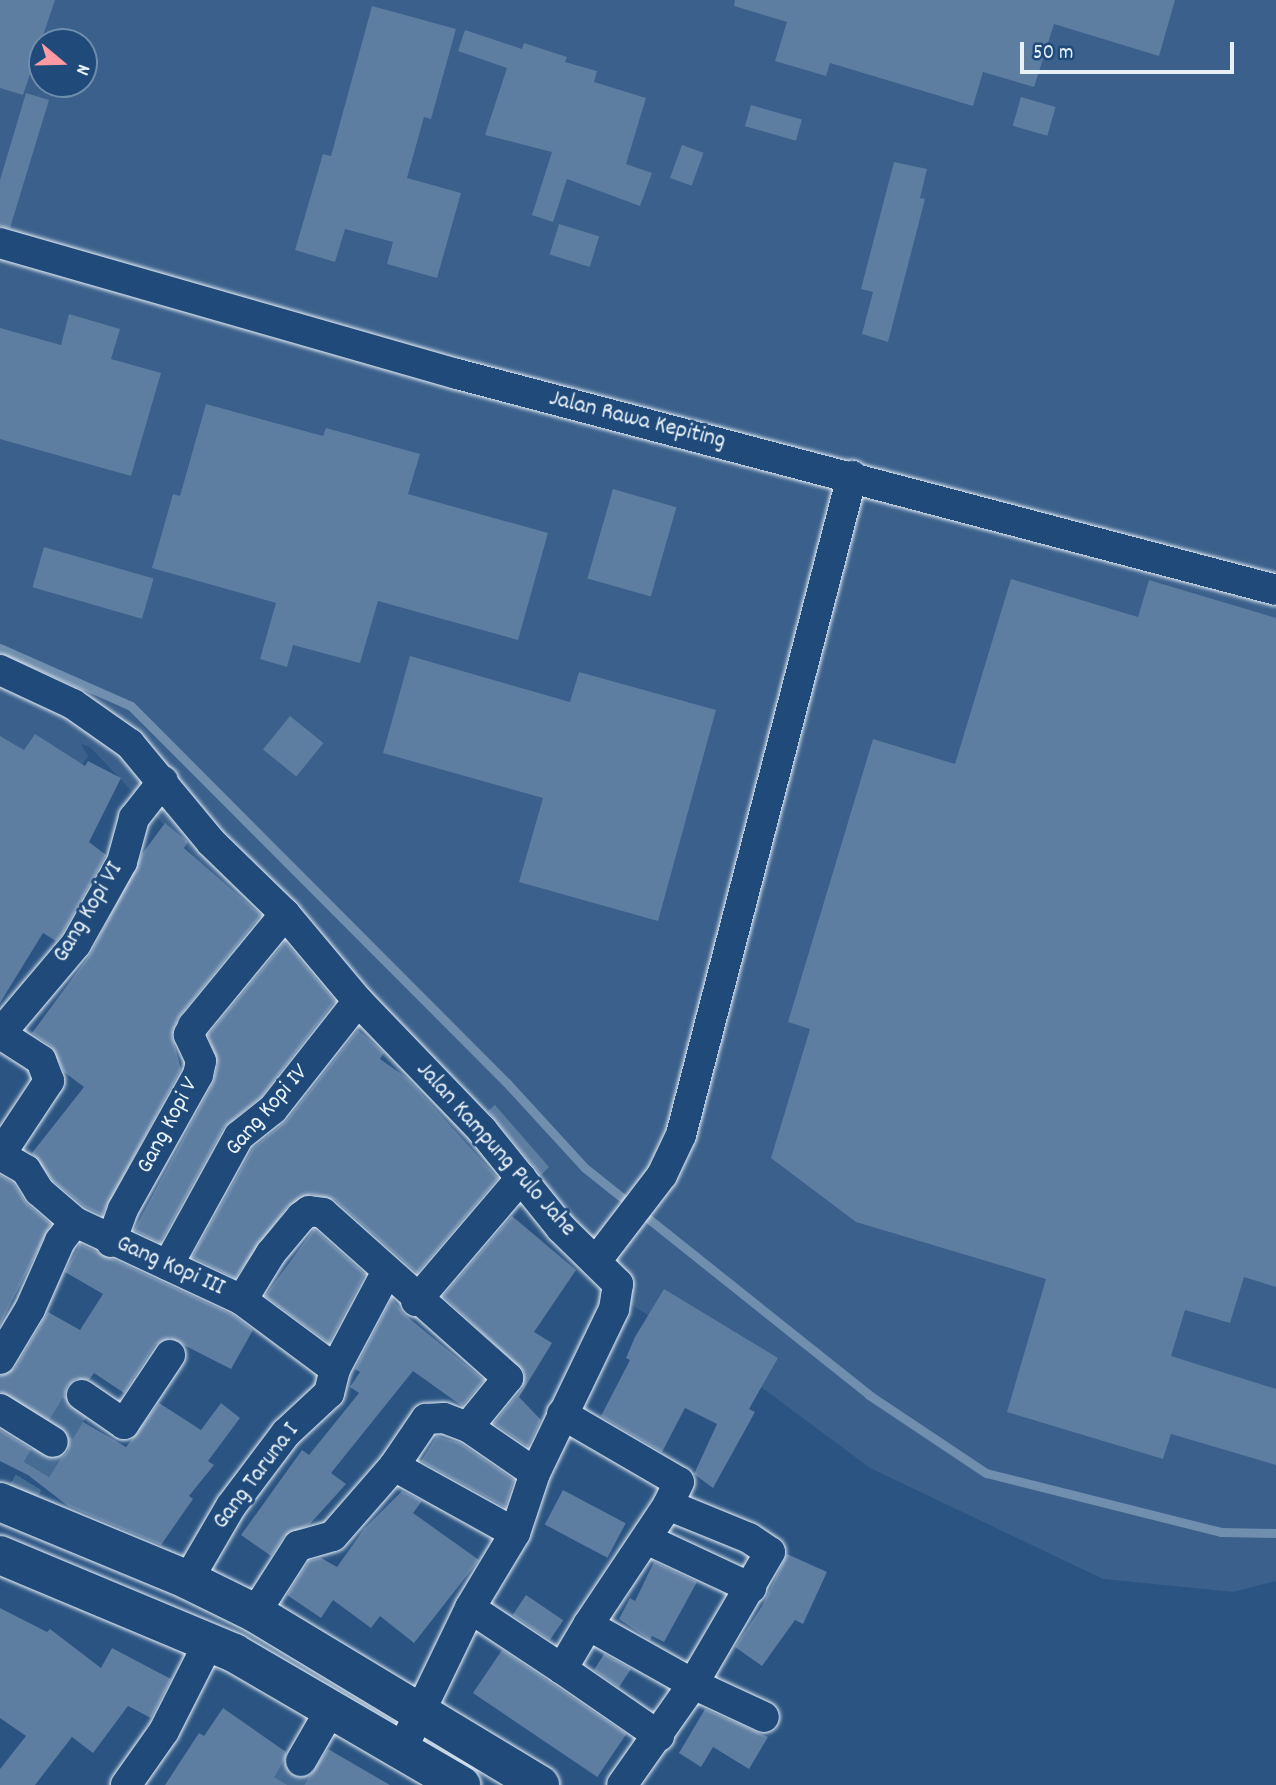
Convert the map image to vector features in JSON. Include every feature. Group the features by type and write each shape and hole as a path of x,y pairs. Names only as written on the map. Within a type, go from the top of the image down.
{"main road":[{"path":"0,1502 188,1580 254,1613 422,1710 540,1785"},
{"path":"0,1555 209,1642 402,1749 461,1785"}],"street":[{"name":"Jalan Rawa Kepiting","path":"0,243 457,374 852,476 1276,590"},
{"path":"604,1252 662,1174 681,1135 852,476"},
{"name":"Jalan Kampung Pulo Jahe","path":"0,670 99,719 130,744 211,842 285,914 358,1001 474,1121 561,1228 604,1252 618,1284 618,1296 535,1473 515,1533 470,1608 402,1749"},
{"name":"Gang Kopi VI","path":"1,1034 76,944 122,862 134,818 163,781"},
{"name":"Gang Kopi V","path":"111,1242 123,1209 198,1075 201,1061 189,1035 192,1026 285,914"},
{"name":"Gang Kopi IV","path":"168,1265 239,1136 273,1109 358,1001"},
{"path":"0,1155 49,1081 41,1060 1,1034"},
{"name":"Gang Kopi III","path":"0,1155 26,1170 39,1191 75,1222 111,1242 242,1300 335,1375"},
{"path":"416,1301 521,1178"},
{"path":"242,1300 271,1253 309,1211 323,1213 416,1301 509,1378 468,1427"},
{"path":"0,1359 30,1309 60,1241 75,1222"},
{"name":"Gang Taruna I","path":"188,1580 231,1506 286,1433 335,1375 387,1271"},
{"path":"82,1395 124,1424 170,1355"},
{"path":"0,1409 53,1442"},
{"path":"562,1414 674,1478 677,1491 562,1669"},
{"path":"254,1613 298,1546 333,1536 394,1465 426,1419 444,1418 468,1427 535,1473"},
{"path":"394,1465 515,1533"},
{"path":"622,1785 693,1684 770,1552 749,1538 668,1506"},
{"path":"646,1539 751,1588"},
{"path":"470,1608 659,1736"},
{"path":"588,1625 693,1684 764,1717"},
{"path":"126,1785 164,1731 209,1642"},
{"path":"301,1761 331,1709"}],"shaded area":[{"path":"0,0 1276,0 1276,1581 1233,1592 1103,1579 870,1468 753,1381 603,1287 90,747 81,744 88,756 0,896"}],"building":[{"path":"0,0 55,0 46,28 28,28 28,80 23,95 0,88"},
{"path":"735,0 1175,0 1159,56 1054,24 1034,87 983,72 973,106 830,63 826,76 775,61 787,22 734,6"},
{"path":"372,6 456,29 431,119 424,117 407,178 461,193 437,278 387,264 393,242 345,229 335,262 295,250 323,154 331,156"},
{"path":"465,30 522,49 524,43 567,57 565,62 597,71 594,82 646,98 626,164 652,173 640,206 567,179 553,222 532,215 552,152 485,135 507,68 458,51"},
{"path":"26,93 28,98 49,100 10,228 0,226 0,180"},
{"path":"1021,97 1056,107 1047,136 1013,126"},
{"path":"751,105 802,120 796,141 745,126"},
{"path":"682,145 704,153 692,186 670,178"},
{"path":"894,162 927,169 920,198 925,199 888,342 862,334 873,292 861,289"},
{"path":"559,224 599,236 590,267 550,255"},
{"path":"69,314 120,329 111,359 161,373 131,476 0,439 0,328 61,345"},
{"path":"206,404 323,436 326,428 420,454 408,494 548,533 518,640 378,601 360,663 293,645 287,667 260,659 276,603 152,568 173,494 180,496"},
{"path":"613,489 676,507 651,597 587,578"},
{"path":"44,547 154,578 142,619 32,587"},
{"path":"1011,579 1138,617 1149,580 1276,618 1276,1287 1244,1277 1230,1323 1185,1310 1171,1356 1276,1389 1276,1465 1171,1434 1163,1459 1007,1412 1046,1279 856,1222 771,1158 810,1029 788,1022 873,739 955,764"},
{"path":"410,656 570,702 579,672 716,710 658,921 519,882 543,798 383,753"},
{"path":"290,716 323,743 296,776 263,749"},
{"path":"35,734 85,766 88,761 121,778 89,842 106,855 62,934 56,941 43,933 0,1003 0,736 24,750"},
{"path":"165,823 188,842 184,848 261,915 177,1019 172,1036 181,1069 102,1215 85,1207 52,1180 32,1153 84,1087 64,1072 51,1046 32,1033 91,953 142,854"},
{"path":"285,942 335,1001 261,1097 224,1127 160,1243 134,1230 213,1083 218,1064 208,1035"},
{"path":"358,1030 384,1053 380,1059 407,1078 498,1178 417,1273 335,1200 311,1194 288,1206 235,1278 192,1257 253,1148 287,1120"},
{"path":"495,1105 549,1167 541,1175 488,1111"},
{"path":"0,1175 13,1183 27,1204 51,1224 0,1325"},
{"path":"512,1216 576,1270 534,1332 552,1343 519,1397 541,1420 528,1447 494,1423 522,1389 524,1372 443,1296"},
{"path":"314,1229 365,1274 329,1343 265,1296"},
{"path":"80,1244 233,1315 253,1330 231,1369 170,1338 155,1345 124,1393 94,1373 89,1380 75,1379 67,1386 65,1394 70,1407 66,1412 126,1447 159,1403 201,1430 221,1403 240,1418 208,1461 214,1465 189,1496 193,1499 161,1545 68,1506 28,1475 0,1461 0,1430 44,1457 61,1458 68,1451 68,1433 0,1392 0,1376 15,1368 48,1312 80,1330 103,1294 65,1272"},
{"path":"664,1289 778,1358 749,1409 755,1412 713,1488 694,1474 717,1424 685,1408 662,1452 601,1416 630,1360 626,1358 635,1337"},
{"path":"392,1298 404,1314 484,1380 462,1406 413,1371 331,1473 346,1484 309,1525 284,1536 271,1556 241,1535 302,1450 309,1455 359,1393 350,1387 360,1372 355,1369"},
{"path":"437,1436 460,1443 514,1480 505,1507 421,1461"},
{"path":"563,1490 626,1523 607,1558 545,1524"},
{"path":"402,1491 422,1501 413,1513 479,1560 414,1643 380,1616 371,1628 333,1600 321,1618 287,1595 309,1561 321,1558 337,1567 364,1529"},
{"path":"787,1554 827,1572 803,1624 795,1620 762,1666 735,1647 762,1606"},
{"path":"654,1562 697,1582 664,1642 652,1636 650,1640 619,1619 630,1598 635,1601"},
{"path":"526,1595 563,1620 550,1640 513,1615"},
{"path":"0,1608 47,1632 50,1629 101,1668 112,1648 171,1679 151,1718 128,1706 93,1753 72,1737 35,1785 0,1785 0,1769 26,1736 0,1718"},
{"path":"502,1650 626,1734 597,1777 473,1693"},
{"path":"604,1654 631,1669 619,1687 594,1670"},
{"path":"223,1708 286,1752 286,1769 293,1776 310,1776 328,1749 390,1785 165,1785 199,1733 204,1736"},
{"path":"705,1709 768,1737 749,1769 713,1747 701,1767 679,1753"}],"waterway":[{"path":"0,648 131,706 507,1083 585,1168 869,1395 986,1473 1221,1532 1276,1533"}],"tunnel":[{"path":"13,1508 82,1395"},
{"path":"287,1785 301,1761"}]}
